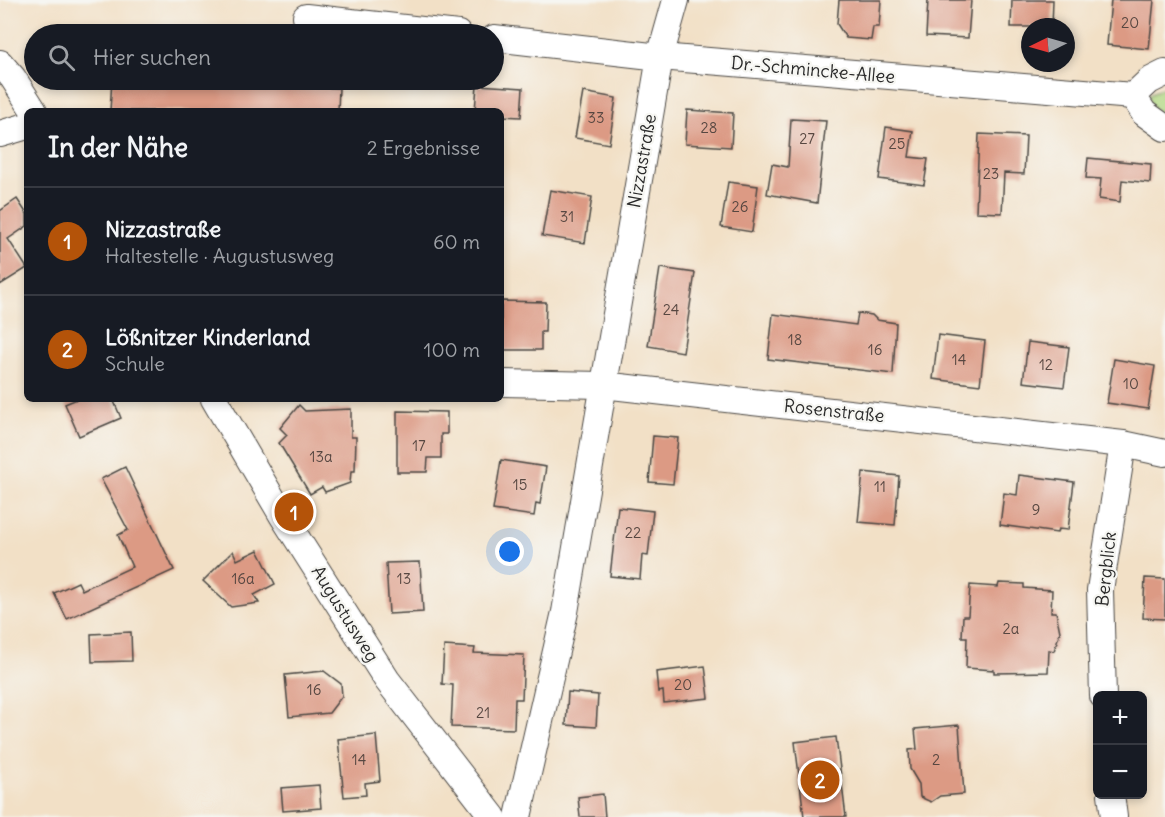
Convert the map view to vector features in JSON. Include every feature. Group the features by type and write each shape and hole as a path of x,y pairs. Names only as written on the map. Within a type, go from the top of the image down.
{"street":[{"name":"Nizzastraße","path":"518,817 564,612 660,57 676,0"},
{"path":"303,17 367,24"},
{"name":"Dr.-Schmincke-Allee","path":"504,40 660,57 1132,96"},
{"path":"0,63 13,78 32,108"},
{"path":"1165,73 1149,81 1132,96 1144,113 1165,129"},
{"path":"0,134 24,127"},
{"name":"Rosenstraße","path":"504,383 603,385 1123,444 1165,453"},
{"name":"Augustusweg","path":"216,402 282,515 387,680 493,817"},
{"name":"Bergblick","path":"1103,691 1100,590 1123,444"},
{"path":"1112,799 1114,817"}],"green space":[{"path":"1165,87 1165,117 1150,105 1149,94"}],"building":[{"path":"839,0 881,0 879,27 873,27 871,40 846,38 837,24"},
{"path":"928,0 971,0 968,38 926,36"},
{"path":"1012,0 1053,0 1052,18 1021,18 1021,27 1011,27"},
{"path":"1111,0 1154,0 1149,49 1107,45"},
{"path":"504,87 523,88 521,117 504,116 504,108 475,108 477,90 504,90"},
{"path":"111,90 339,90 338,108 110,108"},
{"path":"583,92 616,98 609,144 575,138"},
{"path":"687,110 733,113 731,147 685,144"},
{"path":"791,119 826,121 817,203 767,194 772,164 788,167"},
{"path":"886,127 913,131 909,157 928,159 924,185 879,179"},
{"path":"979,134 1026,136 1024,174 1004,173 1002,213 976,212"},
{"path":"1088,158 1151,164 1150,183 1122,180 1120,202 1099,199 1101,179 1086,178"},
{"path":"728,182 758,186 752,232 721,227"},
{"path":"550,190 592,197 585,243 542,236"},
{"path":"17,199 24,210 24,228 8,239 24,263 24,270 0,285 0,211"},
{"path":"660,268 695,273 683,352 648,346"},
{"path":"504,301 546,302 545,332 541,332 541,350 504,350"},
{"path":"858,313 872,315 877,320 896,323 893,374 768,359 773,314 856,325"},
{"path":"938,335 985,341 980,385 933,379"},
{"path":"1028,342 1069,347 1064,387 1023,382"},
{"path":"1114,359 1155,366 1148,409 1107,403"},
{"path":"70,402 114,402 121,418 79,436 65,404"},
{"path":"299,405 305,411 351,409 351,437 356,437 355,471 351,471 350,483 325,492 322,487 310,494 279,443 287,435 280,428"},
{"path":"397,411 447,412 447,434 441,434 441,458 428,458 427,472 397,472"},
{"path":"653,436 678,438 673,484 649,482"},
{"path":"501,460 546,467 540,504 536,503 534,516 493,510"},
{"path":"125,467 174,570 67,619 54,593 78,582 82,590 132,567 118,535 128,530 101,479"},
{"path":"863,472 899,476 895,525 858,522"},
{"path":"1019,475 1074,482 1068,530 1058,529 1057,533 1000,525 1004,493 1017,495"},
{"path":"618,507 653,511 648,556 642,555 640,579 610,576"},
{"path":"258,550 275,584 254,595 259,603 231,607 203,581 233,551 237,560"},
{"path":"420,562 423,612 389,614 386,563"},
{"path":"1145,578 1165,579 1165,619 1143,618"},
{"path":"999,583 1024,584 1024,588 1052,590 1051,612 1056,612 1060,632 1054,651 1049,650 1048,672 994,673 994,670 966,668 967,637 962,637 963,616 968,616 970,585 998,587"},
{"path":"131,632 132,661 92,662 91,634"},
{"path":"444,646 475,648 474,653 524,655 522,699 515,699 514,729 451,727 453,685 442,684"},
{"path":"705,666 709,698 664,703 663,691 658,692 656,672"},
{"path":"324,671 341,684 342,696 329,713 289,717 285,675"},
{"path":"568,692 598,695 596,727 566,725"},
{"path":"959,725 964,794 940,796 931,802 920,797 919,784 910,769 909,750 917,749 915,729"},
{"path":"376,735 380,781 365,783 366,795 344,797 338,739"},
{"path":"836,737 846,817 804,817 795,742"},
{"path":"319,785 321,808 283,811 281,788"},
{"path":"603,794 605,817 580,817 578,797"}],"place":[{"name":"Nizzastraße","path":"294,512"},
{"name":"Lößnitzer Kinderland","path":"820,780"}]}
